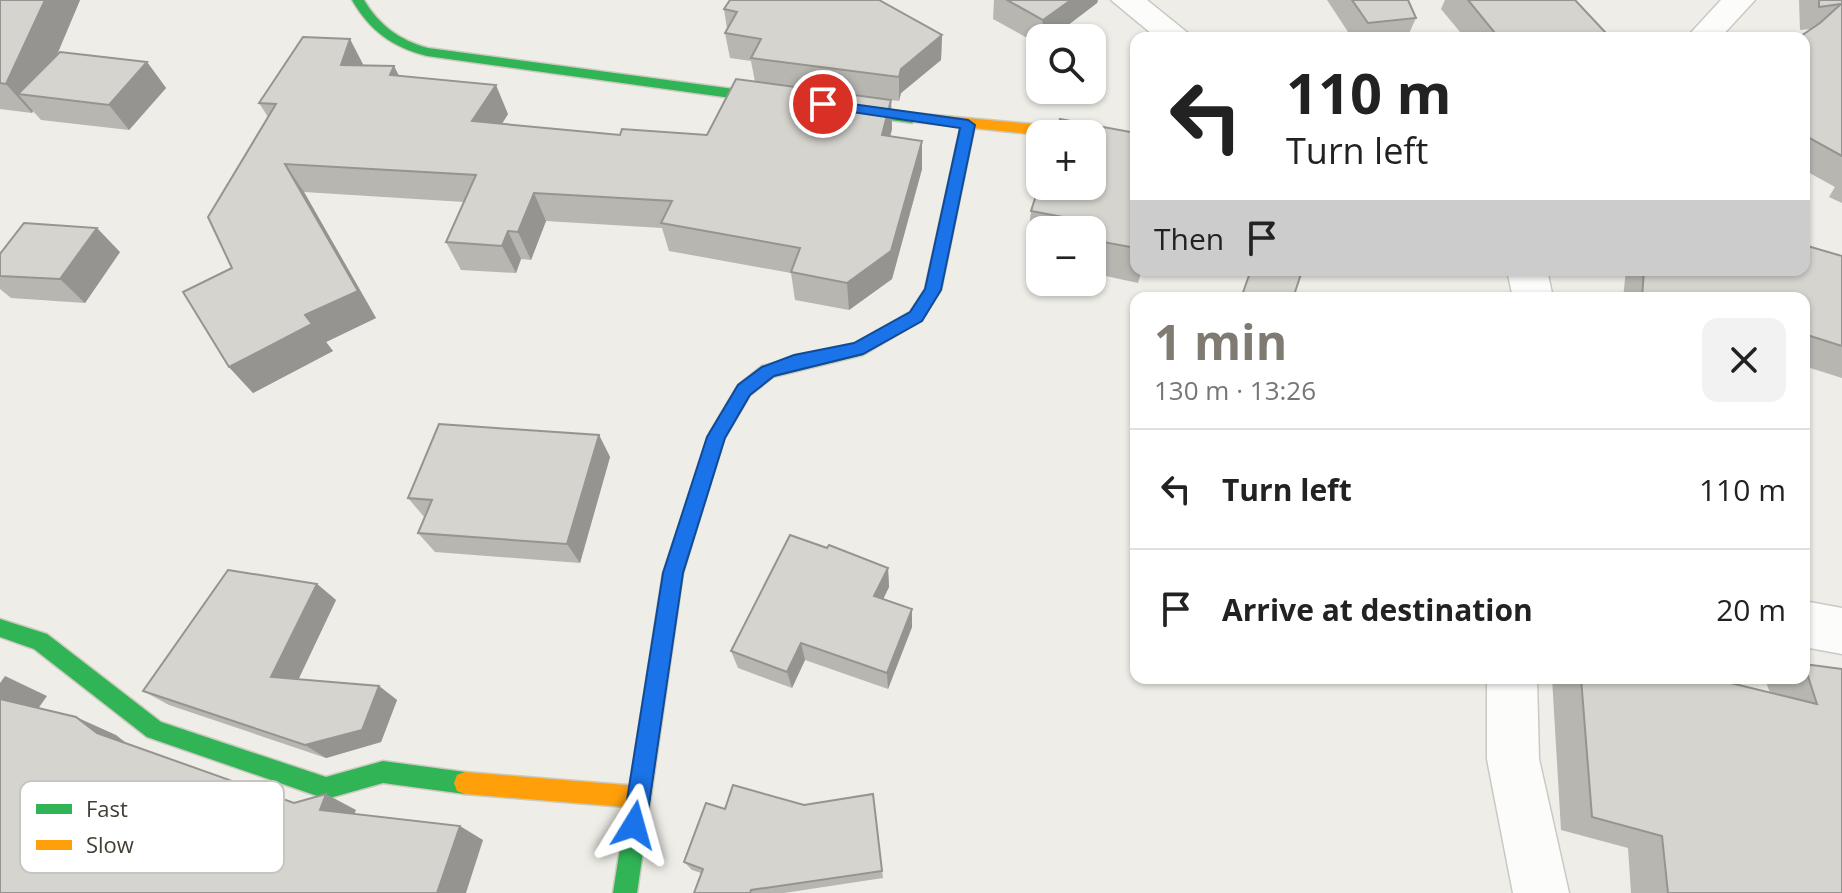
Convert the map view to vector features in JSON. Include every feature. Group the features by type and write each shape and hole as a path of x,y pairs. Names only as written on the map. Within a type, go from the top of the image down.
{"street":[{"path":"358,0 367,20 379,34 401,45 460,58 968,125 1026,129"},
{"path":"1127,0 1170,32"},
{"path":"1708,32 1739,0"},
{"path":"625,893 673,573 716,437 744,390 768,371 794,362 857,350 916,316 933,290 968,125"},
{"path":"1810,625 1842,631"},
{"path":"0,628 40,641 155,730 326,788 383,772 514,789 638,797"},
{"path":"1511,684 1509,697 1515,775 1541,893"}],"building":[{"path":"0,0 45,0 6,84 0,83"},
{"path":"730,0 879,0 942,35 901,69 899,77 751,58 761,39 725,33 737,12 724,9"},
{"path":"1007,0 1071,0 1043,20"},
{"path":"1352,0 1408,0 1416,18 1368,23"},
{"path":"1468,0 1575,0 1605,32 1494,32"},
{"path":"1819,0 1842,0 1842,156 1810,138 1810,32 1807,32 1841,4 1819,7"},
{"path":"303,37 350,39 341,65 394,66 390,75 496,85 472,121 620,135 622,129 707,135 736,79 891,100 882,135 922,141 891,251 847,283 791,272 800,248 661,223 672,201 534,193 518,232 508,231 502,246 446,242 476,175 285,164 358,291 305,315 312,324 229,367 183,292 232,268 208,217 276,104 259,103"},
{"path":"60,52 147,62 109,105 18,94"},
{"path":"1106,127 1130,132 1130,247 1106,243 1106,216 1058,216 1031,211 1035,200 1106,200"},
{"path":"24,223 97,228 60,279 0,276 0,254"},
{"path":"1810,247 1842,256 1842,346 1810,336 1810,292 1642,292 1644,276 1810,276"},
{"path":"1249,276 1300,276 1295,292 1243,292"},
{"path":"439,424 599,435 567,544 418,533 432,500 408,498"},
{"path":"790,535 827,548 829,545 888,568 874,596 912,609 887,673 801,643 787,672 731,651"},
{"path":"228,570 317,584 271,677 379,686 362,730 305,745 143,691"},
{"path":"1810,665 1842,669 1842,893 1668,893 1662,836 1592,817 1581,684 1735,684 1817,704 1810,682"},
{"path":"0,699 76,717 97,733 232,781 20,781 20,873 284,873 284,799 294,803 326,794 320,810 460,826 437,893 0,893"},
{"path":"733,785 804,805 873,794 882,871 751,890 750,893 694,893 703,869 684,862 706,803 725,809"}],"traffic: fast":[{"path":"358,0 378,28 405,45 427,52 912,118"},
{"path":"625,893 673,573 716,437 744,390 768,371 857,350 916,316 933,290 968,125"},
{"path":"0,628 40,641 155,730 326,788 383,772 465,783"}],"traffic: slow":[{"path":"912,118 1026,129"},
{"path":"465,783 638,797"}],"route":[{"path":"634,825 673,573 716,437 744,390 768,371 794,362 857,350 883,338 916,316 933,290 968,125 823,104"}]}
